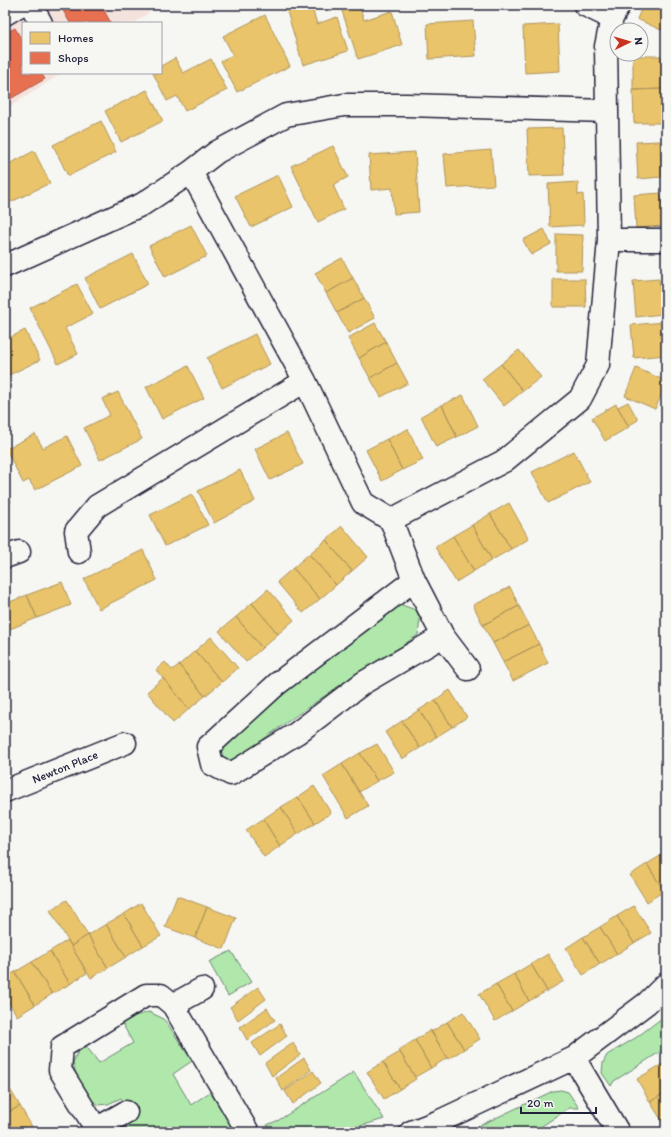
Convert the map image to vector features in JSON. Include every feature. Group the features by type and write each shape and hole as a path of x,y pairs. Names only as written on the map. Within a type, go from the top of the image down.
{"street":[{"path":"5,14 20,5"},
{"path":"31,5 40,22"},
{"path":"391,520 504,461 580,399 598,365 609,240 606,46 615,11 585,5"},
{"path":"5,266 143,204 191,172 217,152 286,115 344,105 407,105 607,111"},
{"path":"191,172 305,381 363,503 391,520 414,580 443,636 468,669"},
{"path":"609,240 666,240"},
{"path":"72,536 97,506 305,381"},
{"path":"414,580 277,684 208,747 212,764 230,774 297,733 363,683 443,636"},
{"name":"Newton Place","path":"5,791 125,743"},
{"path":"411,1132 440,1121 574,1058 647,1003 666,984"},
{"path":"173,1005 202,989"},
{"path":"126,1112 97,1131 60,1070 62,1047 146,995 161,995 173,1005 248,1132"},
{"path":"574,1058 618,1132"}],"shaded area":[{"path":"5,5 160,5 135,22 22,22 22,74 60,74 5,110"}],"green space":[{"path":"399,604 416,610 420,619 418,635 324,696 230,764 218,757 222,742 246,725 309,673"},
{"path":"231,951 251,982 228,996 209,962"},
{"path":"149,1012 162,1018 167,1023 192,1061 173,1074 191,1105 210,1092 236,1132 122,1132 134,1119 121,1098 108,1104 98,1105 88,1097 76,1074 73,1063 77,1053 86,1046 99,1063 133,1043 122,1023 135,1016"},
{"path":"666,1013 666,1048 614,1081 611,1086 602,1073 603,1063 607,1055 637,1037 662,1018"},
{"path":"354,1072 384,1119 340,1132 272,1132 267,1125 279,1120"},
{"path":"561,1090 568,1092 579,1108 569,1108 533,1132 466,1132 553,1091"}],"building: Homes":[{"path":"285,5 311,5 317,24 337,17 348,51 303,65"},
{"path":"350,5 359,5 364,20 392,11 402,45 358,59 341,8"},
{"path":"643,5 666,5 666,19 661,30 649,24 649,22 644,22 637,19"},
{"path":"265,15 290,66 237,92 221,61 233,55 223,36"},
{"path":"473,21 476,56 429,59 427,24"},
{"path":"558,24 560,71 525,73 523,26"},
{"path":"649,56 661,56 662,89 633,90 633,62 649,62"},
{"path":"175,58 183,73 211,59 227,90 185,111 177,96 167,101 154,74 162,74 162,65"},
{"path":"662,89 662,123 634,123 633,90"},
{"path":"147,90 163,121 121,142 105,111"},
{"path":"101,121 116,152 68,176 53,145"},
{"path":"562,128 564,175 529,176 527,129"},
{"path":"660,141 662,177 638,179 636,142"},
{"path":"333,146 348,177 333,185 344,209 318,222 291,166"},
{"path":"491,150 494,185 447,188 444,154"},
{"path":"34,151 50,183 5,205 5,166"},
{"path":"415,152 419,212 394,214 392,188 371,190 369,155"},
{"path":"278,175 293,207 251,227 235,196"},
{"path":"578,182 578,195 583,194 584,225 550,227 548,184"},
{"path":"661,193 663,226 636,228 634,195"},
{"path":"191,225 207,256 165,277 149,246"},
{"path":"544,229 551,244 531,255 523,240"},
{"path":"556,234 583,235 582,271 556,271"},
{"path":"133,254 148,284 100,309 85,278"},
{"path":"342,258 353,278 326,293 315,273"},
{"path":"353,278 364,298 337,313 326,293"},
{"path":"553,279 585,279 586,307 553,307"},
{"path":"659,279 662,314 636,317 633,281"},
{"path":"77,284 93,314 65,328 78,354 58,364 30,308"},
{"path":"364,298 375,318 348,333 337,313"},
{"path":"665,322 666,355 634,358 631,325"},
{"path":"375,323 386,342 359,358 348,338"},
{"path":"25,330 40,360 5,377 5,340"},
{"path":"255,334 270,364 222,388 207,358"},
{"path":"386,342 397,363 370,378 359,358"},
{"path":"519,350 541,377 523,391 501,364"},
{"path":"397,363 408,383 381,397 370,378"},
{"path":"501,364 523,391 504,406 482,379"},
{"path":"188,366 204,398 162,419 146,387"},
{"path":"636,368 666,381 666,385 655,409 625,396"},
{"path":"118,392 142,439 100,460 84,428 110,415 102,399"},
{"path":"463,395 478,426 457,437 442,405"},
{"path":"628,402 638,420 628,426 618,407"},
{"path":"616,404 629,427 605,441 592,418"},
{"path":"442,405 457,437 436,447 421,416"},
{"path":"408,429 423,460 402,470 387,439"},
{"path":"287,433 303,464 270,480 255,449"},
{"path":"35,434 43,448 67,436 82,466 35,490 29,480 23,483 6,449"},
{"path":"387,439 402,470 382,481 366,450"},
{"path":"574,451 590,482 548,503 532,472"},
{"path":"240,470 255,501 214,523 198,491"},
{"path":"5,486 11,502 5,505"},
{"path":"192,494 208,525 165,546 150,515"},
{"path":"509,503 529,539 511,549 490,514"},
{"path":"490,514 511,549 492,560 472,525"},
{"path":"472,525 492,560 474,571 453,536"},
{"path":"342,526 368,557 352,571 326,540"},
{"path":"453,536 474,571 456,582 435,547"},
{"path":"326,540 352,571 336,585 309,554"},
{"path":"143,550 157,580 99,609 84,579"},
{"path":"309,554 336,585 320,599 293,568"},
{"path":"293,568 320,599 303,613 277,582"},
{"path":"62,582 71,605 37,618 27,595"},
{"path":"510,587 519,606 483,625 473,605"},
{"path":"268,589 294,620 278,634 252,603"},
{"path":"27,595 37,618 5,631 5,604"},
{"path":"252,603 278,634 262,648 236,617"},
{"path":"519,606 529,625 493,643 483,625"},
{"path":"236,617 262,648 246,662 219,631"},
{"path":"529,625 539,644 503,662 493,643"},
{"path":"211,637 238,668 222,682 195,651"},
{"path":"539,644 548,663 513,681 503,662"},
{"path":"195,651 222,682 205,696 179,665"},
{"path":"165,662 172,670 179,665 205,696 189,709 156,670"},
{"path":"163,678 189,709 173,723 147,692"},
{"path":"450,690 467,717 452,727 435,700"},
{"path":"435,700 452,727 436,737 419,710"},
{"path":"419,710 436,737 420,748 402,721"},
{"path":"402,721 420,748 402,759 385,732"},
{"path":"377,744 394,772 377,781 360,753"},
{"path":"360,753 377,781 359,792 342,764"},
{"path":"342,764 368,806 348,818 323,776"},
{"path":"314,786 331,813 315,823 298,797"},
{"path":"298,797 315,823 298,834 281,807"},
{"path":"281,807 298,834 280,846 263,819"},
{"path":"263,819 280,846 264,857 246,830"},
{"path":"665,853 666,890 664,891 647,864"},
{"path":"647,864 664,891 647,902 630,875"},
{"path":"177,896 207,907 195,938 165,927"},
{"path":"67,900 88,935 71,946 50,910"},
{"path":"141,903 161,936 143,946 124,914"},
{"path":"634,906 651,933 634,943 617,916"},
{"path":"207,907 236,918 224,949 195,938"},
{"path":"124,914 143,946 126,957 106,924"},
{"path":"617,916 634,943 617,954 600,927"},
{"path":"106,924 126,957 108,968 88,935"},
{"path":"600,927 617,954 600,964 583,937"},
{"path":"88,935 108,968 91,978 71,946"},
{"path":"583,937 600,964 583,975 566,948"},
{"path":"68,940 87,973 70,984 50,951"},
{"path":"50,951 70,984 52,994 32,962"},
{"path":"548,954 564,981 547,991 531,964"},
{"path":"32,962 52,994 35,1005 15,972"},
{"path":"531,964 547,991 529,1001 514,974"},
{"path":"15,972 35,1005 17,1016 5,996 5,978"},
{"path":"514,974 529,1001 512,1011 496,984"},
{"path":"496,984 512,1011 495,1021 479,994"},
{"path":"258,987 266,999 238,1020 230,1007"},
{"path":"267,1008 275,1020 247,1040 240,1027"},
{"path":"463,1012 480,1039 464,1049 447,1022"},
{"path":"447,1022 464,1049 448,1059 431,1032"},
{"path":"280,1024 287,1036 260,1056 252,1043"},
{"path":"431,1030 447,1058 431,1068 415,1040"},
{"path":"415,1040 431,1068 415,1077 399,1050"},
{"path":"293,1043 300,1055 272,1076 265,1063"},
{"path":"400,1052 416,1079 400,1089 383,1062"},
{"path":"304,1058 311,1070 283,1091 276,1078"},
{"path":"383,1062 400,1089 384,1099 367,1072"},
{"path":"664,1063 666,1067 666,1092 650,1102 637,1079"},
{"path":"313,1071 321,1083 293,1104 285,1091"},
{"path":"5,1081 20,1106 5,1114"},
{"path":"666,1092 666,1123 664,1124 650,1102"},
{"path":"20,1106 35,1132 5,1132 5,1114"}],"building: Shops":[{"path":"60,5 101,5 110,22 69,22"},
{"path":"15,28 22,40 22,74 42,74 45,79 5,102 5,33"}]}
